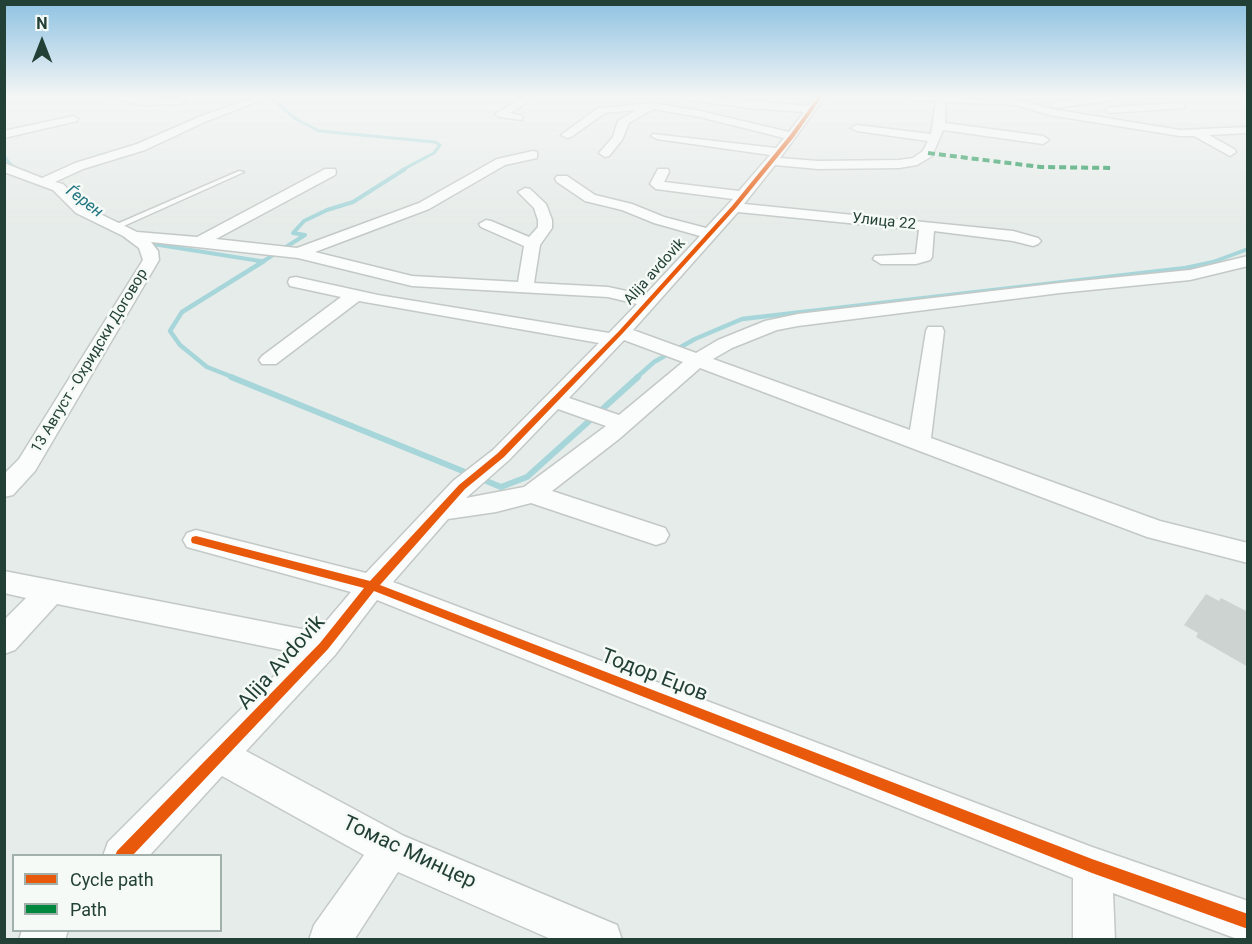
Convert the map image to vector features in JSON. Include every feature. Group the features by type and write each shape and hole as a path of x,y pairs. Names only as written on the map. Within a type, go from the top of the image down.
{"street":[{"path":"50,179 79,166 154,141"},
{"path":"605,153 615,141"},
{"path":"687,141 818,165 899,164 917,161 928,153 933,141"},
{"name":"Alija avdovik","path":"462,487 501,455 617,336 710,234 787,141"},
{"path":"1211,141 1230,152"},
{"path":"292,252 424,206 501,162 533,155"},
{"path":"201,241 330,172"},
{"name":"Улица 22","path":"663,172 657,184 661,186 738,201 1013,236 1034,241"},
{"name":"13 Август - Охридски Договор","path":"4,489 27,465 151,260 145,244 81,210 50,179 10,174"},
{"path":"562,179 590,198 627,207 710,234"},
{"path":"525,192 541,207 546,219 545,228 532,244 525,288"},
{"path":"966,230 967,214"},
{"path":"486,224 532,244"},
{"path":"881,259 924,257 927,226"},
{"path":"135,237 261,247 292,252 412,281 608,292 648,301"},
{"path":"440,511 496,504 532,494 689,358 772,325 1060,288 1190,275 1248,261"},
{"path":"296,282 354,296 617,336 653,345 1156,530 1248,553"},
{"path":"269,360 354,296"},
{"path":"919,443 935,331"},
{"path":"554,400 617,422"},
{"name":"Alija Avdovik","path":"123,854 324,646 372,586 462,487"},
{"path":"532,494 656,535"},
{"name":"Тодор Еџов","path":"196,540 372,586 1092,866 1248,922"},
{"path":"4,582 324,646"},
{"path":"4,641 51,591"},
{"name":"Томас Минцер","path":"220,756 392,849 602,939"},
{"path":"329,939 392,849"},
{"path":"1092,866 1094,939"}],"lane":[{"path":"114,226 241,172"}],"building":[{"path":"1206,594 1219,601 1221,598 1248,612 1248,667 1196,637 1198,633 1184,625"}],"waterway":[{"path":"402,170 434,153 440,145 425,141"},
{"name":"Ѓерен","path":"4,155 9,163 18,170"},
{"path":"262,262 305,235 293,233 304,221 327,210 353,202 405,169"},
{"path":"153,244 260,261 258,261"},
{"path":"1213,262 1248,249"},
{"path":"235,378 207,367 180,345 170,331 182,312 264,261"},
{"path":"636,378 654,362 695,339 742,319 1186,268 1219,261"},
{"path":"231,377 470,474"},
{"path":"479,478 501,487 527,477 638,377"}],"marked path":[{"path":"928,153 1041,167 1114,168"}],"cycle path":[{"path":"124,854 324,646 372,586 462,487 501,455 621,332 734,207 788,141"},
{"path":"196,540 372,586 1092,866 1248,922"}]}
